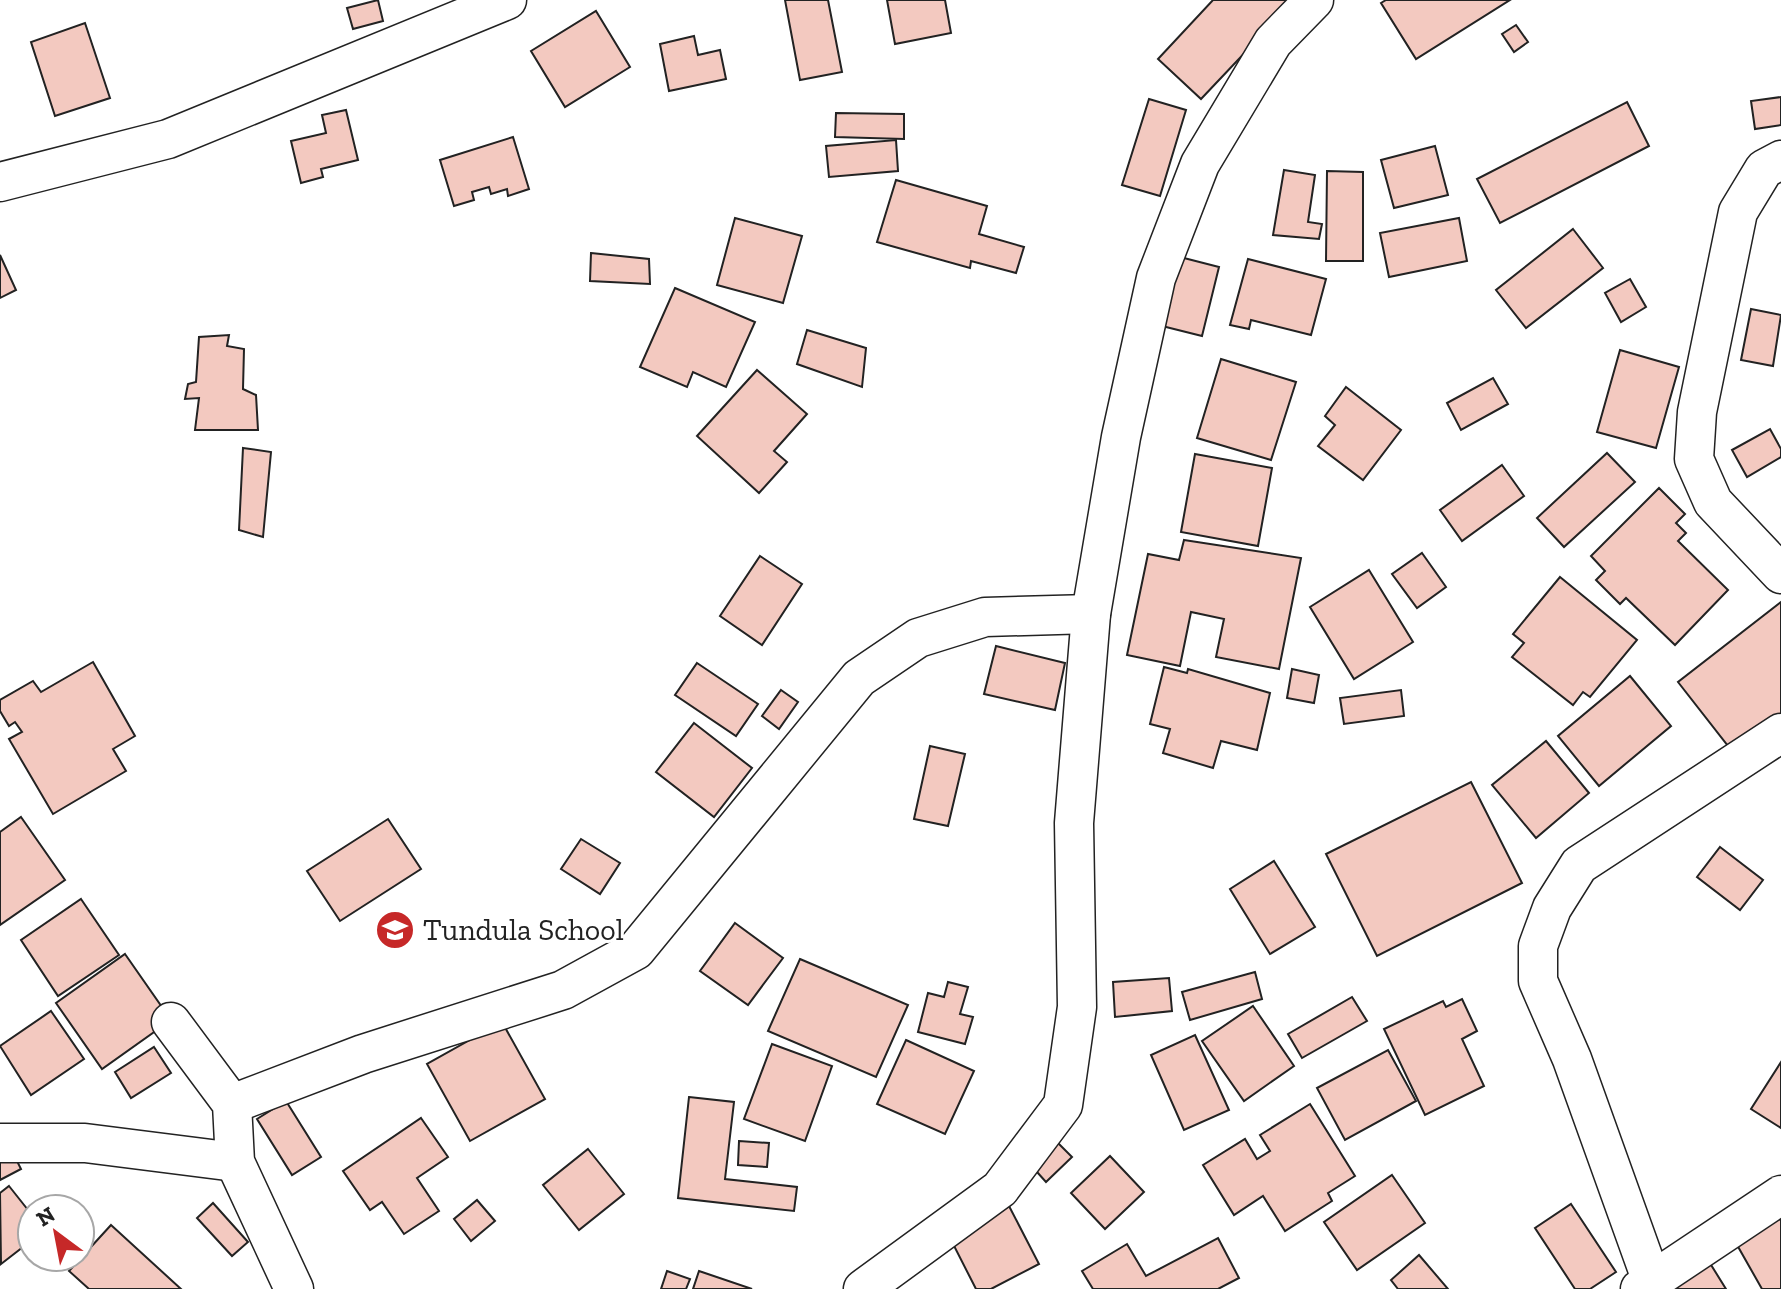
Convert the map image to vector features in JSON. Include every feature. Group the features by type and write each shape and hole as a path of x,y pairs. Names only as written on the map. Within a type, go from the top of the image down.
{"street":[{"path":"863,1289 1000,1189 1063,1105 1077,1007 1074,823 1091,614 1121,437 1156,278 1200,164 1273,42 1314,0"},
{"path":"0,182 168,139 479,4"},
{"path":"1781,160 1764,169 1738,212 1697,412 1694,459 1713,502 1781,574"},
{"path":"232,1104 405,1040 563,990 636,950 859,678 918,638 985,617 1091,614"},
{"path":"1781,733 1579,865 1552,908 1538,946 1538,981 1572,1059 1646,1284 1781,1195"},
{"path":"171,1022 232,1104 235,1162 294,1289"},
{"path":"0,1143 85,1143 235,1162"}],"building":[{"path":"378,0 383,21 353,29 347,8"},
{"path":"785,0 828,0 842,72 800,80"},
{"path":"887,0 945,0 951,33 895,44"},
{"path":"1213,0 1285,0 1290,5 1201,99 1158,59"},
{"path":"1386,0 1510,0 1416,59 1381,3"},
{"path":"596,11 630,67 565,107 531,51"},
{"path":"85,23 110,98 55,116 31,42"},
{"path":"1516,25 1528,42 1514,52 1502,34"},
{"path":"694,36 698,55 720,50 726,79 669,91 660,44"},
{"path":"1781,97 1781,125 1755,129 1751,101"},
{"path":"1149,99 1186,110 1160,196 1122,185"},
{"path":"1627,102 1649,146 1500,223 1477,179"},
{"path":"346,110 358,160 321,169 323,177 301,183 291,141 326,133 322,115"},
{"path":"836,113 904,114 904,139 835,137"},
{"path":"513,137 529,189 508,196 507,189 491,194 489,187 472,192 474,200 454,206 440,160"},
{"path":"896,140 898,171 829,177 826,146"},
{"path":"1435,146 1448,195 1394,208 1381,160"},
{"path":"1284,170 1315,175 1308,222 1322,224 1319,239 1273,235"},
{"path":"1327,171 1363,172 1363,261 1326,261"},
{"path":"896,180 987,206 979,234 1024,247 1016,273 971,261 970,268 877,242"},
{"path":"735,218 802,236 783,303 717,285"},
{"path":"1459,218 1467,261 1389,277 1380,233"},
{"path":"1573,229 1603,268 1526,328 1496,290"},
{"path":"591,253 649,259 650,284 590,281"},
{"path":"0,255 16,290 0,298"},
{"path":"1180,257 1219,267 1202,336 1162,326"},
{"path":"1248,259 1326,279 1311,335 1251,320 1249,329 1230,325"},
{"path":"1630,279 1646,307 1621,322 1605,293"},
{"path":"675,288 755,322 726,387 693,372 687,387 640,367"},
{"path":"1751,309 1781,315 1773,366 1741,360"},
{"path":"807,330 866,348 862,387 797,364"},
{"path":"229,335 227,346 244,349 243,389 256,395 258,430 195,430 199,398 185,399 188,384 196,382 199,337"},
{"path":"1620,350 1679,367 1656,448 1597,432"},
{"path":"1221,359 1296,382 1271,460 1197,438"},
{"path":"757,370 807,414 774,451 787,462 759,493 697,436"},
{"path":"1493,378 1508,404 1461,430 1447,403"},
{"path":"1346,387 1401,430 1363,480 1318,446 1335,425 1325,416"},
{"path":"1770,429 1781,449 1781,457 1747,477 1732,450"},
{"path":"243,448 271,452 263,537 239,530"},
{"path":"1607,453 1635,482 1564,547 1537,518"},
{"path":"1195,454 1272,468 1258,546 1181,532"},
{"path":"1502,465 1524,496 1462,541 1440,510"},
{"path":"1659,488 1685,514 1676,523 1686,533 1678,541 1728,590 1675,645 1626,598 1620,604 1596,580 1605,571 1591,556"},
{"path":"1184,540 1301,558 1279,669 1216,657 1224,619 1191,612 1180,666 1127,655 1148,554 1179,560"},
{"path":"1422,553 1446,587 1417,608 1392,574"},
{"path":"760,556 802,584 762,645 720,616"},
{"path":"1369,570 1413,642 1354,679 1310,607"},
{"path":"1560,577 1637,640 1590,697 1583,692 1573,705 1512,657 1524,643 1513,634"},
{"path":"1781,602 1781,713 1732,751 1678,682"},
{"path":"996,646 1065,663 1055,710 984,694"},
{"path":"93,662 135,736 113,749 126,771 53,814 9,739 22,732 15,722 9,726 0,711 0,700 33,681 41,692"},
{"path":"697,663 758,704 736,736 675,695"},
{"path":"1164,667 1187,673 1188,669 1270,693 1257,750 1221,741 1213,768 1163,753 1170,729 1150,724"},
{"path":"1292,669 1319,675 1314,703 1287,698"},
{"path":"1630,676 1671,726 1599,786 1558,736"},
{"path":"781,690 798,702 779,729 762,716"},
{"path":"1401,690 1404,716 1344,724 1340,698"},
{"path":"694,723 752,768 714,817 656,772"},
{"path":"1546,741 1589,793 1536,838 1492,785"},
{"path":"930,746 965,754 948,826 914,819"},
{"path":"1471,782 1522,883 1377,956 1326,854"},
{"path":"21,817 65,880 0,925 0,832"},
{"path":"388,819 421,869 340,921 307,871"},
{"path":"581,839 620,863 600,894 561,869"},
{"path":"1720,847 1763,880 1740,910 1697,877"},
{"path":"1274,861 1315,927 1270,954 1230,889"},
{"path":"81,899 119,955 58,996 21,940"},
{"path":"735,923 783,958 748,1005 700,971"},
{"path":"125,954 171,1020 102,1069 56,1003"},
{"path":"800,959 908,1005 876,1077 768,1031"},
{"path":"1255,972 1262,999 1190,1020 1182,992"},
{"path":"1169,978 1172,1011 1115,1017 1113,982"},
{"path":"948,982 968,987 960,1014 973,1017 965,1044 918,1032 928,993 944,997"},
{"path":"1352,997 1367,1021 1302,1058 1288,1034"},
{"path":"1462,999 1477,1031 1462,1039 1484,1086 1425,1115 1384,1029 1443,1001 1446,1007"},
{"path":"1253,1006 1294,1066 1244,1101 1202,1041"},
{"path":"51,1011 84,1059 31,1095 0,1046"},
{"path":"502,1022 545,1099 470,1141 427,1064"},
{"path":"1195,1035 1229,1110 1184,1130 1151,1055"},
{"path":"906,1040 974,1071 945,1134 877,1104"},
{"path":"772,1044 832,1066 805,1141 744,1119"},
{"path":"154,1047 171,1073 131,1098 115,1072"},
{"path":"1388,1050 1416,1101 1345,1140 1317,1088"},
{"path":"1781,1062 1781,1128 1751,1109"},
{"path":"689,1097 734,1102 725,1179 797,1187 794,1211 678,1198"},
{"path":"286,1101 321,1157 292,1175 257,1119"},
{"path":"1310,1104 1355,1176 1328,1193 1332,1201 1285,1231 1263,1196 1234,1215 1203,1165 1245,1139 1257,1159 1270,1151 1260,1135"},
{"path":"421,1118 448,1157 417,1178 439,1211 404,1234 382,1202 370,1210 343,1171"},
{"path":"1053,1138 1072,1157 1046,1182 1028,1162"},
{"path":"739,1141 769,1143 767,1167 738,1165"},
{"path":"9,1145 21,1169 0,1180 0,1150"},
{"path":"588,1149 624,1194 579,1230 543,1185"},
{"path":"1110,1156 1144,1192 1105,1229 1071,1193"},
{"path":"1392,1175 1425,1223 1357,1270 1324,1222"},
{"path":"9,1186 16,1195 16,1252 1,1264 0,1193"},
{"path":"477,1200 495,1221 471,1241 454,1219"},
{"path":"213,1203 248,1242 232,1256 197,1218"},
{"path":"1571,1204 1616,1272 1590,1289 1575,1289 1535,1228"},
{"path":"1009,1206 1039,1264 991,1289 976,1289 949,1236"},
{"path":"1781,1208 1781,1289 1762,1289 1732,1236"},
{"path":"111,1225 181,1289 89,1289 71,1273 96,1273 96,1241"},
{"path":"1218,1238 1239,1278 1218,1289 1093,1289 1082,1271 1127,1244 1146,1276"},
{"path":"1419,1255 1448,1289 1398,1289 1391,1280"},
{"path":"1708,1260 1726,1289 1662,1289"},
{"path":"667,1271 690,1279 686,1289 661,1289"},
{"path":"699,1271 752,1289 693,1289"}],"place":[{"name":"Tundula School","path":"395,930"}]}
